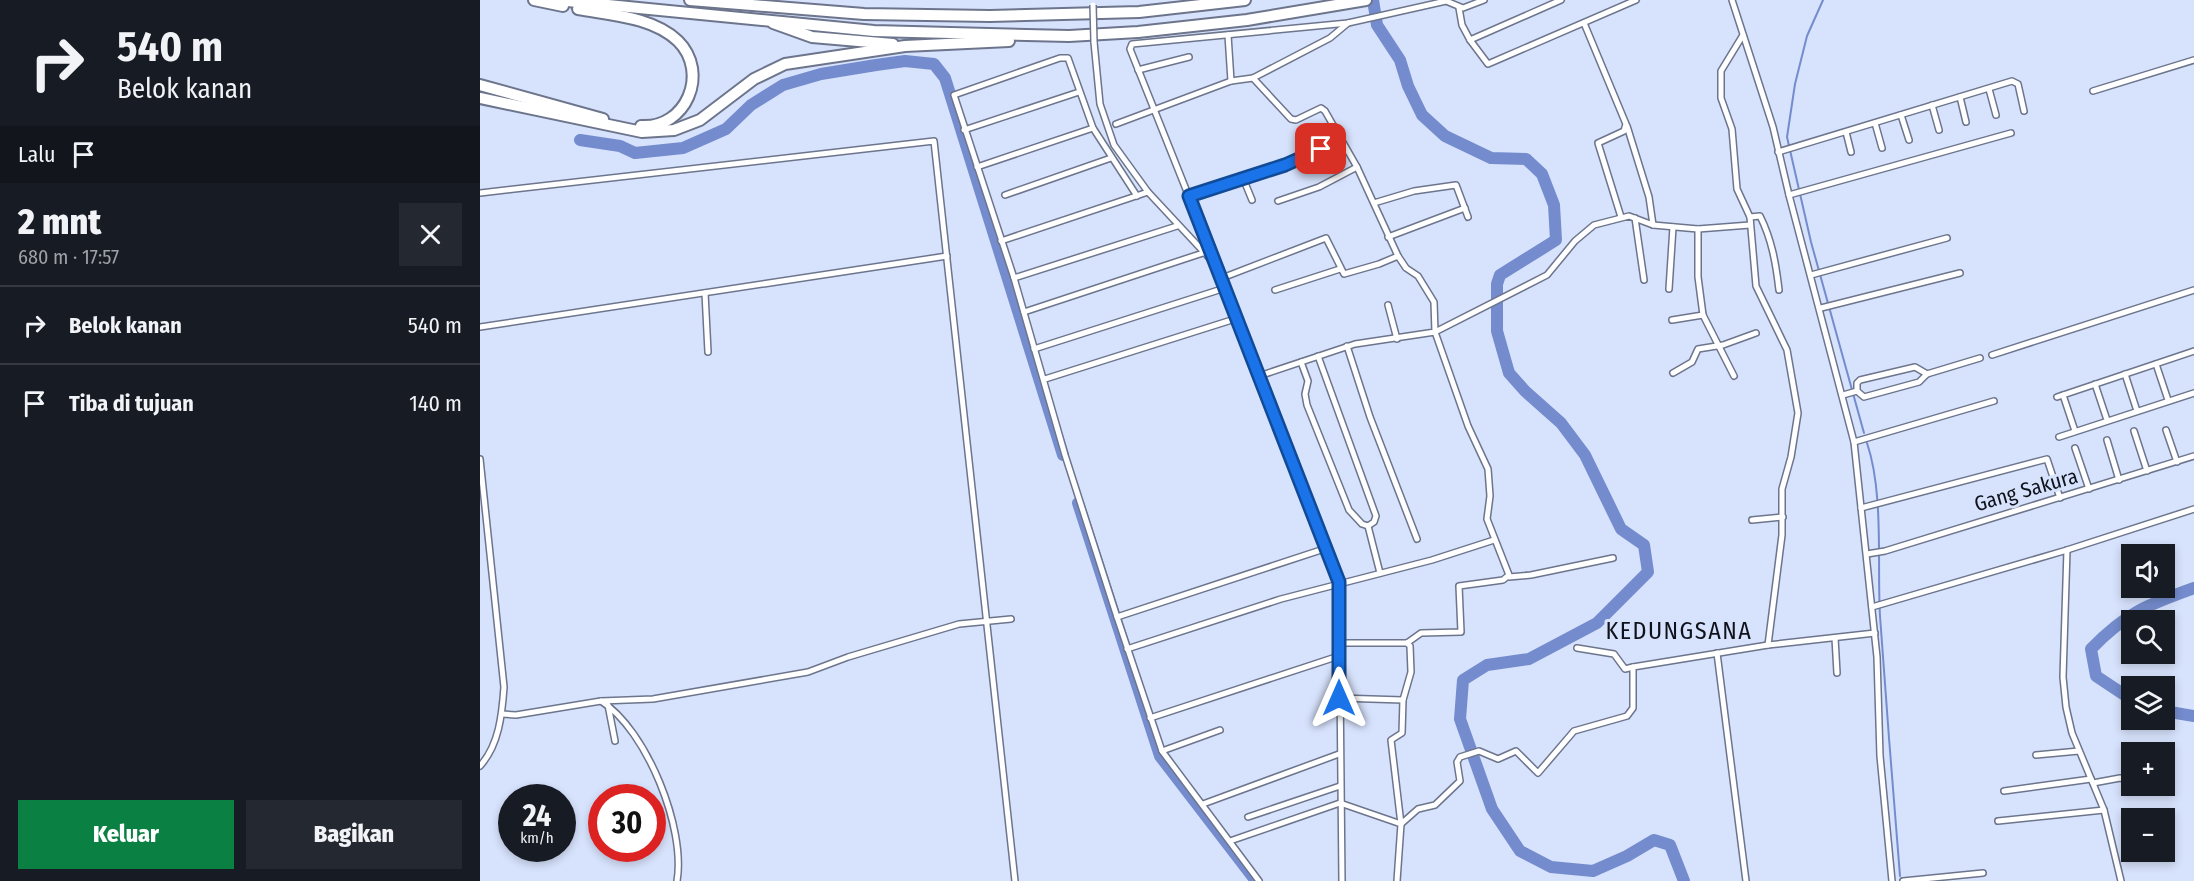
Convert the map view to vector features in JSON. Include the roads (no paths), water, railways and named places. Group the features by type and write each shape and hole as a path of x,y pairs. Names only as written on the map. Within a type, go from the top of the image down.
{"highway":[{"path":"480,85 628,125 660,125 680,112 686,103 692,86 693,68 685,49 673,37 637,20 534,0"},
{"path":"556,0 874,31 1069,36"},
{"path":"690,0 864,14 979,16 1139,12 1245,0"},
{"path":"480,98 642,132 658,133 674,130 700,120 754,79 785,64 905,46 1138,32 1247,20 1366,0"},
{"path":"765,19 812,37 905,46"}],"street":[{"path":"1342,881 1339,582 1238,318 1130,49 1134,43 1348,23 1446,1 1459,8 1484,0"},
{"path":"1470,40 1549,2 1561,0"},
{"path":"1459,8 1462,25 1487,64 1636,0"},
{"path":"1732,0 1781,151 1791,195 1817,274 1823,308 1850,393 1861,508 1877,606 1875,633 1880,756 1892,881"},
{"path":"1092,3 1097,86 1105,121 1126,164 1177,226 1215,264"},
{"path":"1116,124 1231,81 1253,78 1330,38 1348,23"},
{"path":"1584,23 1627,126 1649,197 1653,225"},
{"path":"1228,35 1231,81"},
{"path":"1743,35 1722,68 1720,89 1732,129 1737,189 1750,217 1756,286 1786,350 1797,402 1795,436 1782,489 1783,517 1768,645"},
{"path":"1138,70 1189,57"},
{"path":"1137,196 1110,158 1093,128 1070,60 1060,58 956,93 953,97 1014,278 1045,379 1065,455 1162,751 1259,881"},
{"path":"2093,91 2194,60"},
{"path":"1253,78 1291,119 1296,120 1322,108 1357,167 1398,256 1406,268 1418,276 1434,302 1435,332 1468,426 1488,469 1490,496 1487,519 1509,577"},
{"path":"1781,151 1989,88 2016,82 2024,111"},
{"path":"1989,88 1996,115"},
{"path":"964,130 1079,92"},
{"path":"1960,98 1966,122"},
{"path":"1932,105 1939,130"},
{"path":"1901,115 1909,140"},
{"path":"1875,123 1882,148"},
{"path":"1621,217 1598,143 1600,139 1624,131 1627,126"},
{"path":"976,167 1093,128"},
{"path":"1846,132 1851,152"},
{"path":"1791,195 2011,133"},
{"path":"1189,196 1293,161 1341,139"},
{"path":"480,193 934,141 1015,881"},
{"path":"1005,195 1110,158"},
{"path":"1278,201 1319,187 1357,167"},
{"path":"1243,178 1252,200"},
{"path":"1374,202 1456,185 1468,217"},
{"path":"1001,241 1148,192"},
{"path":"1388,237 1465,208"},
{"path":"1750,217 1760,216 1769,235 1779,291"},
{"path":"1259,376 1347,346 1435,332 1553,270 1575,241 1589,228 1621,217 1635,218 1653,225 1698,229 1750,225"},
{"path":"1635,218 1644,280"},
{"path":"1014,278 1177,226"},
{"path":"1669,289 1673,227"},
{"path":"1698,229 1698,277 1703,315 1734,376"},
{"path":"1222,278 1326,238 1340,269 1345,274 1398,256"},
{"path":"1817,274 1947,238"},
{"path":"1024,312 1203,253"},
{"path":"480,327 947,256"},
{"path":"1275,290 1340,269"},
{"path":"1823,308 1960,273"},
{"path":"1034,349 1226,288"},
{"path":"1992,355 2194,290"},
{"path":"705,293 708,352"},
{"path":"1388,305 1397,339"},
{"path":"1672,320 1703,315"},
{"path":"1045,379 1238,318"},
{"path":"1673,373 1692,362 1698,349 1718,346 1756,333"},
{"path":"1347,346 1370,417 1417,539"},
{"path":"2075,431 2060,396 2193,352 2194,361"},
{"path":"1318,356 1376,516 1374,522 1368,526"},
{"path":"1850,393 1864,397 1919,382 1927,374 1980,358"},
{"path":"1301,362 1308,381 1305,394 1307,405 1346,504 1361,523 1368,526"},
{"path":"2156,364 2168,400"},
{"path":"1850,393 1858,381 1904,369 1916,367 1927,374"},
{"path":"2125,374 2137,411"},
{"path":"2095,384 2107,420"},
{"path":"2059,437 2194,393"},
{"path":"1854,442 1995,401"},
{"path":"2166,430 2177,462"},
{"path":"2134,431 2147,471"},
{"path":"2107,440 2119,480"},
{"path":"2074,448 2089,489"},
{"name":"Gang Sakura","path":"1870,553 1885,551 2194,456"},
{"path":"480,459 504,687 502,714 495,742 480,766"},
{"path":"1861,508 2047,459 2060,498"},
{"path":"1877,606 2067,550 2194,509"},
{"path":"1752,520 1783,517"},
{"path":"1368,526 1380,573"},
{"path":"1127,649 1339,582 1380,573 1494,540"},
{"path":"1117,617 1327,548"},
{"path":"2067,550 2063,677 2072,733 2104,810 2121,881"},
{"path":"1340,643 1407,643 1421,633 1461,632 1459,586 1532,575 1613,558"},
{"path":"502,714 516,715 601,701 653,699 808,672 849,657 959,624 1011,619"},
{"path":"1577,648 1614,654 1624,669 1768,645 1875,633"},
{"path":"1835,638 1837,673"},
{"path":"1397,881 1401,824 1391,740 1402,733 1403,700 1407,677 1411,672 1410,646 1407,643"},
{"path":"1717,653 1746,881"},
{"path":"1150,718 1339,656"},
{"path":"1401,824 1418,809 1435,805 1457,786 1460,777 1457,761 1461,756 1477,752 1497,759 1518,752 1534,772 1539,773 1574,731 1622,719 1630,714 1633,704 1633,667"},
{"path":"1339,698 1403,700"},
{"path":"601,701 608,705 648,752 658,772 680,861 677,881"},
{"path":"608,705 615,741"},
{"path":"1162,751 1220,730"},
{"path":"2036,755 2079,751"},
{"path":"1203,804 1339,754"},
{"path":"2004,791 2121,777"},
{"path":"1248,817 1340,786"},
{"path":"1230,841 1340,803 1401,824"},
{"path":"1998,821 2104,810"},
{"path":"1904,881 1983,873"}],"waterway":[{"path":"1373,0 1377,25 1400,60 1408,86 1422,115 1445,136 1491,158 1526,159 1542,174 1554,205 1556,240 1500,275 1497,284 1497,331 1509,373 1525,391 1561,423 1585,455 1621,529 1644,545 1648,572 1597,623 1529,659 1487,665 1463,680 1460,719 1492,809 1520,851 1551,867 1593,871 1627,856 1654,840 1670,845 1684,881"},
{"path":"1823,0 1807,36 1795,84 1787,137 1811,242 1864,433"},
{"path":"580,140 620,146 635,153 683,148 726,129 751,105 783,85 821,74 876,65 905,61 934,64 945,78 1063,455"},
{"path":"1867,443 1876,484 1878,506 1880,616 1900,876"},
{"path":"1078,503 1160,756 1256,881"},
{"path":"2121,693 2096,676 2091,649 2116,626 2138,611 2194,588"},
{"path":"2175,713 2194,716"}],"district":[{"name":"KEDUNGSANA","path":"1679,631"}]}
